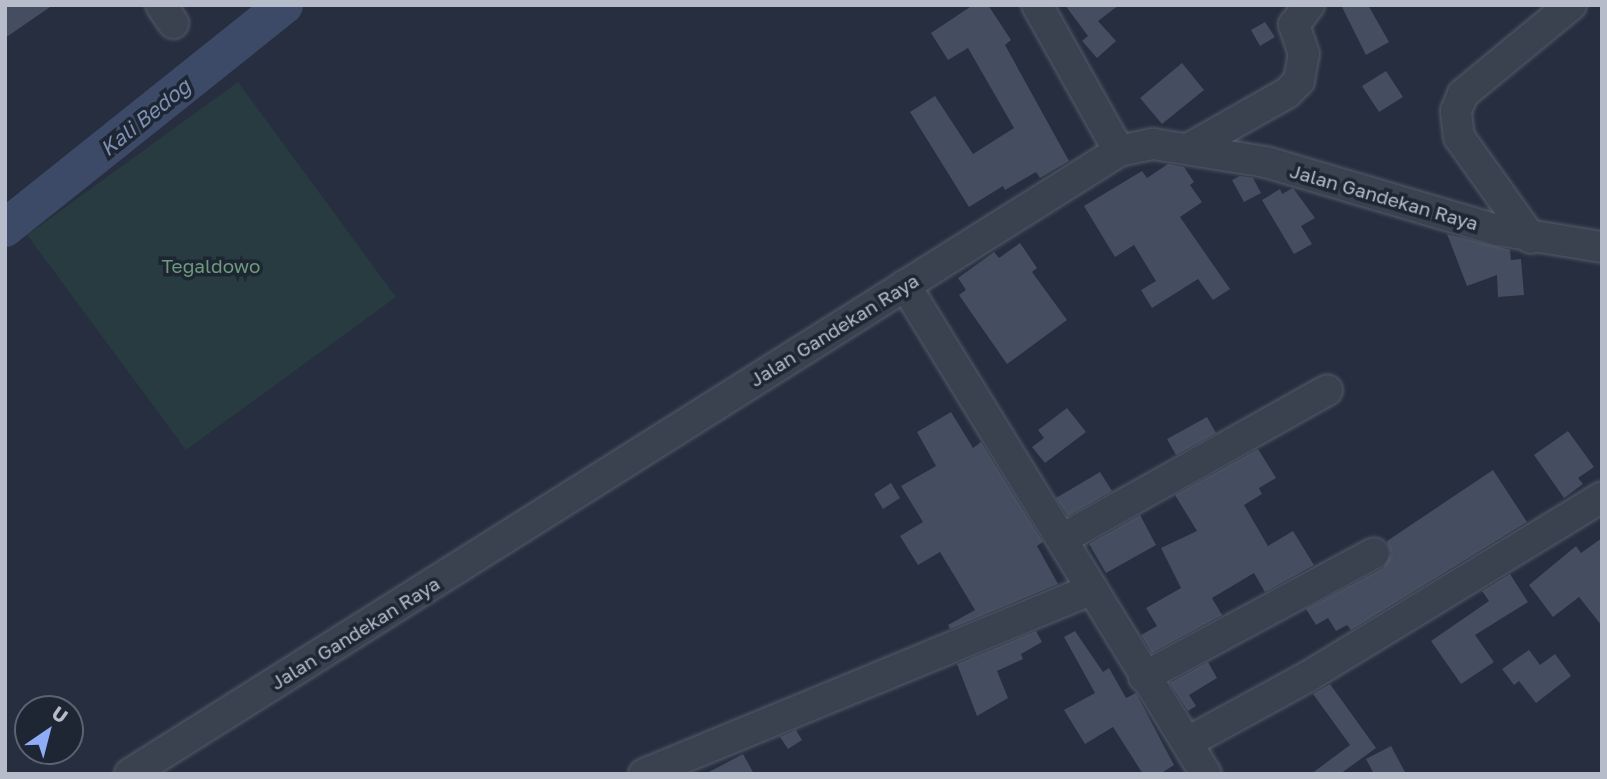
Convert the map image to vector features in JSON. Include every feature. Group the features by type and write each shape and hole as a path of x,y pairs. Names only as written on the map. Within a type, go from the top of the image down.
{"street":[{"path":"1037,5 1119,151"},
{"path":"1188,149 1287,93 1299,81 1304,54 1294,25 1309,5"},
{"path":"1531,238 1459,137 1455,111 1463,94 1571,5"},
{"name":"Jalan Gandekan Raya","path":"130,774 1119,151 1153,144 1266,162 1531,238 1602,247"},
{"path":"905,285 1206,774"},
{"path":"1062,539 1327,390"},
{"path":"1188,742 1309,676 1602,496"},
{"path":"1144,677 1374,553"},
{"path":"644,774 1092,589"}],"green space":[{"name":"Tegaldowo","path":"238,82 396,297 186,450 27,235"}],"building":[{"path":"5,5 53,5 5,38"},
{"path":"973,5 988,5 1011,40 1005,45 1069,161 1040,178 1036,172 1005,190 1003,186 969,207 910,112 935,96 973,154 1014,128 968,48 948,60 931,33"},
{"path":"1065,5 1119,5 1098,21 1116,41 1097,58 1082,41 1088,36"},
{"path":"1341,5 1368,5 1389,42 1366,55"},
{"path":"1265,22 1275,37 1260,46 1251,30"},
{"path":"1182,63 1204,90 1162,124 1140,98"},
{"path":"1386,71 1403,97 1379,112 1362,86"},
{"path":"1168,164 1184,167 1194,182 1190,185 1202,202 1180,217 1230,289 1213,300 1198,279 1152,308 1141,290 1156,281 1134,245 1115,257 1084,206 1142,171 1147,178"},
{"path":"1240,176 1253,178 1261,193 1244,202 1232,180"},
{"path":"1293,188 1315,218 1301,226 1312,244 1294,254 1262,200 1280,189 1282,194"},
{"path":"1447,234 1510,250 1511,260 1521,259 1524,295 1498,297 1497,275 1467,286"},
{"path":"1020,243 1037,268 1032,272 1067,320 1007,364 959,295 966,290 958,278 994,252 999,258"},
{"path":"1067,408 1086,432 1045,463 1032,447 1044,438 1038,430"},
{"path":"951,412 973,448 981,442 1043,542 1037,546 1058,584 950,629 948,625 975,610 940,552 918,565 900,536 923,522 901,486 936,466 917,432"},
{"path":"1207,417 1216,433 1176,455 1167,439"},
{"path":"1568,431 1594,467 1578,478 1583,484 1564,498 1534,455"},
{"path":"1258,449 1276,478 1259,488 1262,494 1244,505 1268,546 1293,531 1314,565 1265,592 1254,573 1212,598 1222,615 1152,653 1141,635 1157,626 1146,608 1181,588 1161,548 1197,531 1175,495"},
{"path":"1493,470 1527,522 1351,630 1347,625 1336,631 1328,618 1316,625 1306,609 1383,568 1391,554 1387,541"},
{"path":"1100,472 1112,491 1068,516 1056,498"},
{"path":"891,483 900,498 883,509 874,494"},
{"path":"1140,515 1156,545 1106,573 1089,544"},
{"path":"1602,538 1602,626 1579,597 1553,617 1529,585 1576,546 1581,553"},
{"path":"1510,574 1528,602 1475,635 1494,662 1461,684 1431,641 1489,601 1482,591"},
{"path":"1036,631 1042,642 1021,654 1023,659 997,671 1008,698 977,716 957,664"},
{"path":"1075,631 1103,672 1109,668 1126,698 1136,693 1174,765 1160,774 1143,774 1113,727 1085,744 1064,710 1095,693 1064,637"},
{"path":"1529,650 1540,665 1555,654 1571,676 1536,703 1519,681 1514,685 1502,669"},
{"path":"1208,662 1217,678 1189,695 1196,706 1188,711 1170,683"},
{"path":"1330,684 1376,748 1340,774 1311,774 1350,745 1313,694"},
{"path":"796,730 802,740 788,749 780,737"},
{"path":"1391,746 1406,774 1374,774 1366,759"},
{"path":"743,754 754,774 705,774"}],"waterway":[{"name":"Kali Bedog","path":"5,228 284,5"}]}
